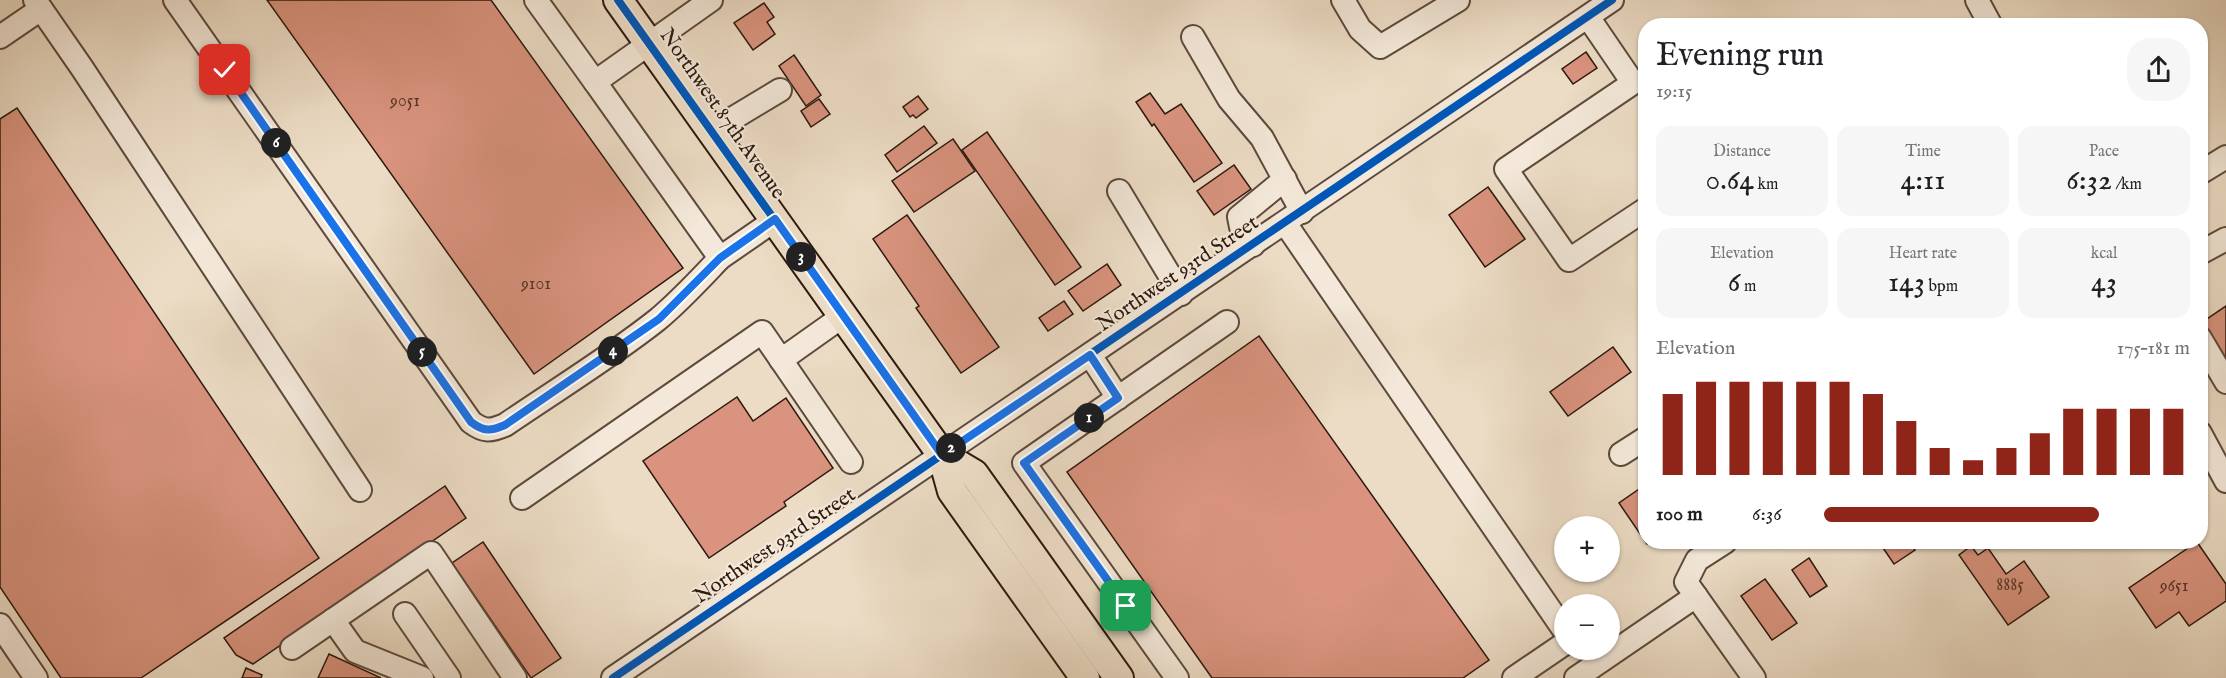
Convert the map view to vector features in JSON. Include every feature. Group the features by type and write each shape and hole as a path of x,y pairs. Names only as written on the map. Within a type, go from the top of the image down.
{"main road":[{"name":"Northwest 87th Avenue","path":"618,0 942,455 952,491 1085,678"},
{"name":"Northwest 87th Avenue","path":"942,455 974,474 1119,678"}],"street":[{"path":"175,0 471,422 481,430 492,430 505,425 637,335 659,319 720,258 775,219"},
{"path":"536,0 720,258"},
{"path":"595,82 711,0"},
{"path":"1343,0 1360,29 1380,47 1454,1"},
{"name":"Northwest 93rd Street","path":"613,678 1294,218 1612,0"},
{"path":"1977,0 1987,18"},
{"path":"0,37 38,4 360,490"},
{"path":"1588,17 1633,83 1506,169 1569,260 1638,214"},
{"path":"1193,36 1229,99 1262,138 1285,179 1294,218 1554,615"},
{"path":"712,131 780,90"},
{"path":"2208,168 2226,157"},
{"path":"1253,245 1241,227 1239,217 1285,179"},
{"path":"1119,191 1181,294"},
{"path":"2208,249 2226,239"},
{"path":"781,360 843,316"},
{"path":"1177,678 1024,463 1227,322"},
{"path":"522,498 762,332 851,462"},
{"path":"2208,352 2226,382"},
{"path":"1090,355 1118,398"},
{"path":"1621,454 1638,443"},
{"path":"2208,448 2226,481"},
{"path":"1714,549 1696,560 1686,582 1754,678"},
{"path":"292,648 430,553 510,671"},
{"path":"1576,678 1696,596"},
{"path":"405,614 449,678"},
{"path":"333,620 355,651 422,678"},
{"path":"0,625 36,678"},
{"path":"1514,678 1554,651"}],"building":[{"path":"267,0 491,0 683,268 534,374"},
{"path":"764,3 774,17 767,22 775,34 753,50 734,23"},
{"path":"1586,52 1597,68 1573,84 1562,69"},
{"path":"794,55 821,95 806,106 779,66"},
{"path":"1150,93 1165,114 1181,104 1222,163 1194,182 1136,102"},
{"path":"918,96 928,109 916,118 913,115 910,117 903,107"},
{"path":"819,99 830,114 811,127 801,111"},
{"path":"17,108 319,558 141,678 61,678 0,587 0,119"},
{"path":"924,126 937,143 897,172 885,155"},
{"path":"987,132 1081,267 1055,285 962,150"},
{"path":"953,139 975,171 914,212 892,181"},
{"path":"1234,165 1251,189 1214,215 1197,191"},
{"path":"1488,187 1525,239 1485,267 1449,215"},
{"path":"907,215 999,347 961,373 916,308 919,306 873,239"},
{"path":"1107,264 1121,285 1083,311 1068,291"},
{"path":"1064,301 1073,314 1048,331 1039,318"},
{"path":"2226,306 2226,359 2208,333 2208,318"},
{"path":"1259,336 1489,660 1463,678 1212,678 1067,472"},
{"path":"1613,347 1631,372 1568,416 1550,392"},
{"path":"737,397 753,421 786,398 833,468 784,502 786,506 709,558 643,461"},
{"path":"445,486 466,518 253,664 236,655 224,638"},
{"path":"1638,490 1638,531 1619,503"},
{"path":"483,542 561,658 531,678 452,563"},
{"path":"1884,549 1915,550 1894,564"},
{"path":"1967,549 1973,549 1978,555 1989,549 2006,574 2024,561 2049,597 2008,625 1959,555"},
{"path":"2187,549 2202,549 2226,584 2226,601 2189,626 2179,612 2156,628 2129,588"},
{"path":"1809,558 1827,586 1810,597 1792,570"},
{"path":"1765,579 1797,623 1772,640 1741,596"},
{"path":"329,654 381,678 318,678"},
{"path":"246,668 262,675 261,678 242,678"}],"cycle path":[{"path":"618,0 942,455"},
{"path":"613,678 1612,0"}],"route":[{"path":"225,70 471,422 481,430 492,430 505,425 637,335 659,319 720,258 775,219 942,455 1090,355 1118,398 1024,463 1126,606"}]}
